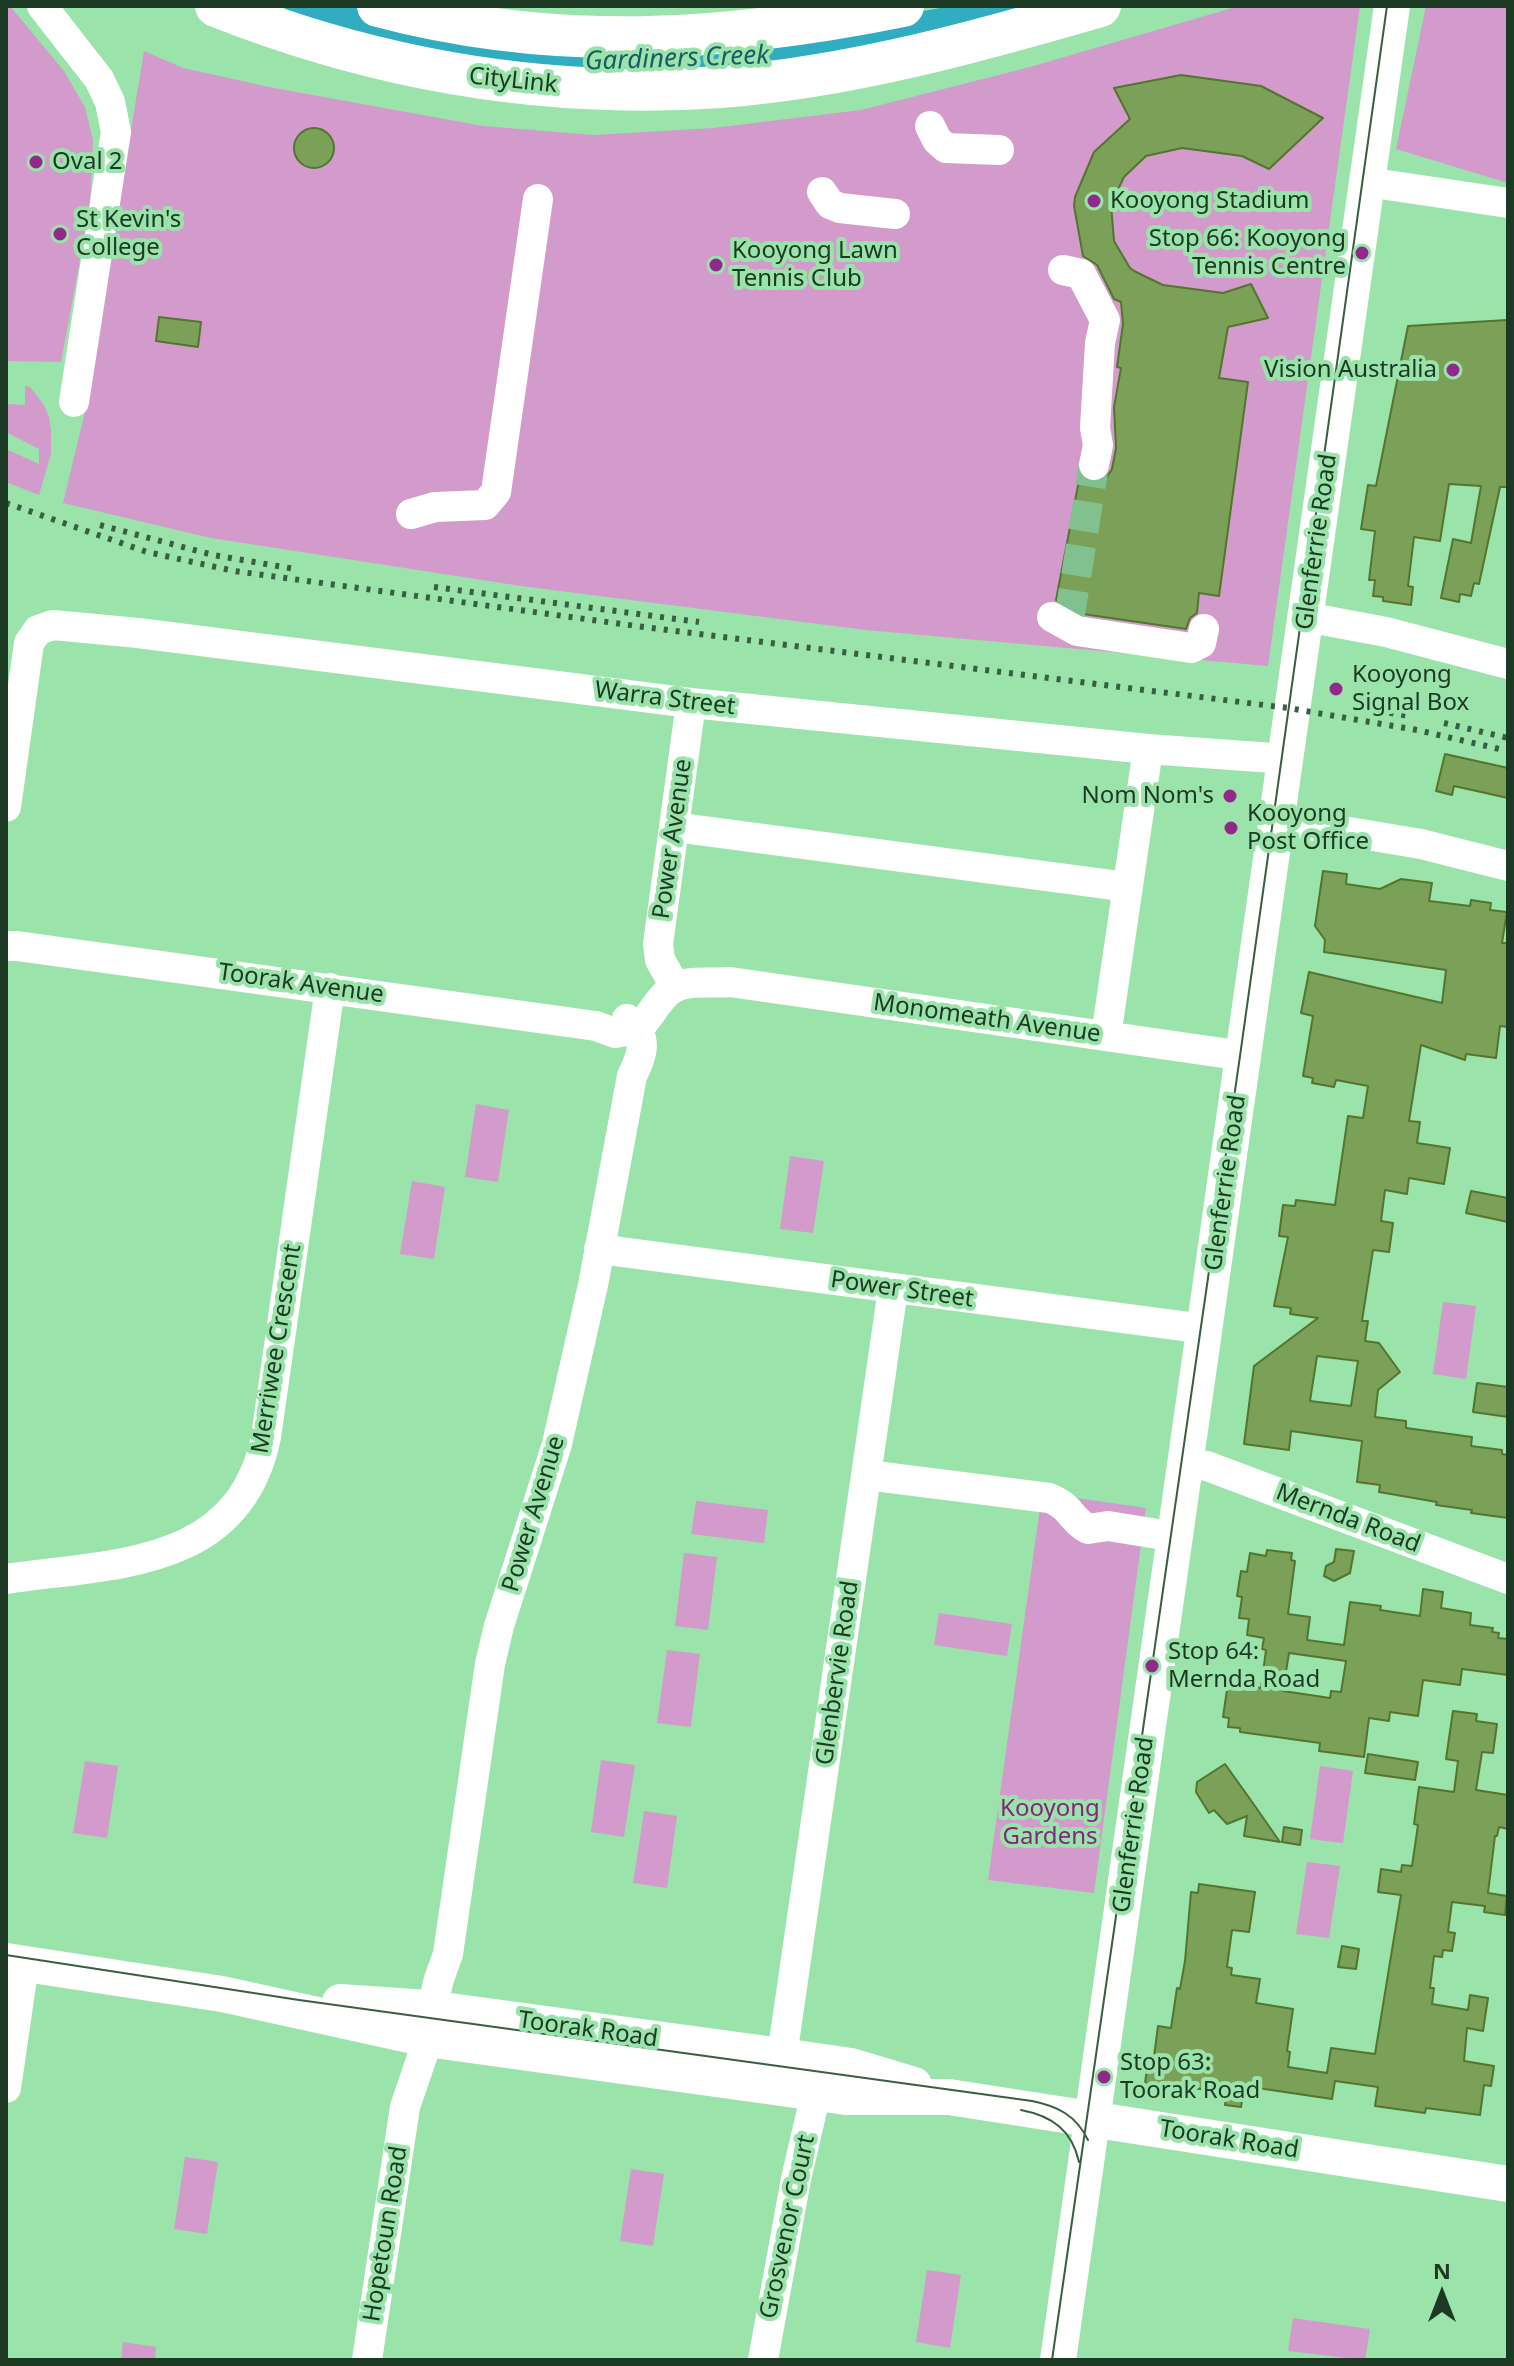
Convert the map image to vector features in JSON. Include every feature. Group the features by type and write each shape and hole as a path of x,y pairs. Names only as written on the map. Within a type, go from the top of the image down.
{"highway":[{"name":"CityLink","path":"216,6 331,46 439,72 535,85 649,89 721,87 857,68 1002,34 1100,6"},
{"name":"CityLink","path":"378,6 494,29 595,38 716,36 779,29 903,6"}],"main road":[{"name":"Glenferrie Road","path":"1058,2360 1392,6"},
{"name":"Toorak Road","path":"15,1962 222,1994 782,2056 851,2066 949,2097"},
{"name":"Toorak Road","path":"424,2018 816,2093 846,2097 949,2097 1508,2184"}],"street":[{"path":"42,6 99,79 110,102 116,132 74,402"},
{"path":"930,126 937,140 946,148 999,150"},
{"path":"1367,182 1508,203"},
{"path":"822,192 830,204 840,208 895,214"},
{"path":"411,514 453,505 485,505 496,492 538,199"},
{"path":"1063,270 1081,274 1105,320 1100,343 1095,428 1098,445 1094,465"},
{"path":"1306,617 1386,632 1508,664"},
{"path":"1063,621 1077,631 1191,648 1201,643 1204,629"},
{"name":"Warra Street","path":"6,800 28,650 34,634 45,626 64,625 691,703 1148,749 1287,759"},
{"name":"Power Avenue","path":"671,980 660,960 658,944 691,703"},
{"path":"1106,1036 1148,749"},
{"path":"6,800 6,807"},
{"path":"1278,820 1421,844 1508,866"},
{"path":"674,827 1128,887"},
{"name":"Toorak Avenue","path":"6,946 621,1026"},
{"path":"621,1026 666,993 671,980"},
{"name":"Monomeath Avenue","path":"671,980 685,983 730,982 1244,1056"},
{"name":"Merriwee Crescent","path":"6,1579 126,1562 170,1552 195,1541 211,1529 248,1489 266,1437 330,988"},
{"name":"Power Avenue","path":"424,2018 448,1954 495,1641 557,1444 632,1076 640,1061 642,1046 621,1026"},
{"name":"Power Street","path":"599,1249 1205,1329"},
{"name":"Glenbervie Road","path":"782,2056 893,1289"},
{"name":"Mernda Road","path":"1186,1463 1207,1466 1508,1579"},
{"path":"867,1475 1049,1498 1065,1504 1078,1524 1088,1529 1108,1526 1176,1537"},
{"path":"6,2088 15,1962"},
{"name":"Hopetoun Road","path":"367,2360 405,2107 424,2018"},
{"name":"Grosvenor Court","path":"763,2360 796,2179 816,2093"}],"green space":[{"path":"6,6 10,6 64,71 85,107 93,140 90,206 61,362 6,361"},
{"name":"Kooyong Lawn Tennis Club","path":"1239,6 1360,6 1268,666 866,630 521,586 211,538 63,503 84,416 144,51 183,68 269,87 483,126 594,135 713,128 861,110 1030,67"},
{"path":"1426,6 1508,6 1508,183 1396,149"},
{"path":"25,386 30,387 44,405 51,431 51,454 39,495 6,482 6,449 39,464 39,449 6,432 6,404 25,405"},
{"path":"476,1104 509,1110 498,1182 465,1177"},
{"path":"790,1156 824,1161 813,1233 780,1229"},
{"path":"412,1181 445,1187 434,1259 400,1254"},
{"path":"1443,1302 1476,1306 1466,1379 1433,1374"},
{"name":"Kooyong Gardens","path":"1042,1493 1146,1508 1094,1893 988,1880"},
{"path":"696,1501 768,1510 764,1543 691,1534"},
{"path":"684,1553 717,1557 708,1630 675,1626"},
{"path":"939,1613 1012,1624 1007,1656 934,1645"},
{"path":"667,1650 700,1654 691,1727 657,1723"},
{"path":"601,1760 635,1765 624,1837 591,1832"},
{"path":"85,1761 118,1766 107,1838 73,1833"},
{"path":"1320,1766 1353,1771 1343,1843 1310,1839"},
{"path":"644,1811 677,1816 667,1888 633,1883"},
{"path":"1307,1862 1340,1866 1329,1938 1296,1934"},
{"path":"185,2157 218,2162 207,2234 174,2229"},
{"path":"631,2169 664,2174 653,2246 620,2241"},
{"path":"927,2270 961,2275 950,2348 916,2342"},
{"path":"1293,2318 1370,2329 1365,2360 1288,2351"},
{"path":"123,2342 156,2347 155,2360 121,2360"}],"building":[{"path":"1181,75 1261,86 1323,118 1269,169 1242,156 1182,148 1146,156 1124,177 1111,204 1114,241 1130,268 1163,285 1223,293 1251,284 1268,318 1228,327 1219,378 1248,382 1219,596 1199,593 1197,613 1190,618 1186,629 1083,614 1056,600 1080,475 1090,482 1099,482 1112,469 1116,448 1114,407 1121,368 1117,367 1123,324 1121,302 1114,299 1097,265 1083,256 1075,197 1094,152 1130,119 1114,88"},
{"path":"314,128 328,134 334,148 328,162 314,168 300,162 294,148 300,134"},
{"path":"159,317 201,322 198,347 156,341"},
{"name":"Vision Australia","path":"1507,320 1508,487 1500,487 1479,584 1474,583 1471,596 1460,594 1459,602 1441,598 1453,539 1471,543 1481,486 1449,484 1440,541 1414,537 1408,586 1413,587 1411,605 1383,601 1383,597 1373,596 1375,580 1369,580 1375,531 1361,529 1368,485 1376,486 1408,326"},
{"path":"1445,754 1508,768 1508,798 1454,786 1452,795 1436,791"},
{"path":"1323,871 1347,874 1346,884 1380,889 1401,879 1432,883 1429,901 1470,906 1471,900 1491,903 1490,910 1507,912 1502,943 1508,943 1508,1027 1500,1026 1496,1058 1466,1054 1465,1060 1421,1045 1409,1121 1420,1122 1417,1143 1450,1148 1444,1184 1409,1178 1407,1194 1385,1190 1381,1221 1393,1223 1389,1252 1373,1250 1362,1321 1368,1321 1365,1341 1379,1343 1400,1372 1378,1390 1375,1417 1406,1421 1406,1428 1472,1437 1471,1446 1502,1450 1502,1454 1508,1455 1508,1518 1471,1513 1472,1510 1379,1492 1380,1485 1357,1482 1362,1441 1291,1431 1289,1450 1244,1444 1254,1366 1318,1318 1290,1314 1291,1308 1274,1306 1288,1237 1279,1236 1283,1205 1295,1206 1296,1200 1335,1205 1348,1116 1363,1118 1368,1086 1336,1080 1334,1087 1312,1083 1313,1078 1303,1076 1313,1016 1301,1013 1309,972 1442,1003 1446,970 1324,952 1325,940 1315,926","holes":["1317,1356 1358,1361 1351,1406 1310,1401"]},
{"path":"1471,1191 1508,1198 1508,1222 1466,1213"},
{"path":"1477,1383 1508,1387 1508,1417 1473,1412"},
{"path":"1336,1549 1354,1551 1350,1573 1334,1581 1324,1576 1326,1566 1334,1562"},
{"path":"1267,1550 1292,1553 1291,1560 1295,1561 1288,1614 1310,1617 1307,1640 1344,1645 1350,1602 1420,1616 1423,1589 1443,1592 1441,1608 1471,1613 1470,1625 1493,1628 1492,1632 1499,1633 1498,1638 1508,1639 1508,1675 1462,1669 1460,1685 1423,1680 1418,1716 1390,1712 1389,1721 1369,1718 1364,1757 1319,1751 1320,1743 1240,1732 1240,1728 1228,1727 1229,1718 1223,1717 1228,1683 1261,1688 1266,1650 1262,1649 1264,1638 1247,1635 1249,1619 1239,1618 1242,1597 1237,1596 1241,1571 1247,1572 1250,1553 1266,1556","holes":["1289,1653 1346,1661 1341,1692 1331,1691 1330,1698 1283,1691"]},
{"path":"1453,1711 1477,1714 1476,1721 1497,1724 1493,1753 1482,1752 1476,1790 1508,1795 1508,1829 1499,1827 1495,1836 1488,1893 1507,1896 1505,1915 1484,1912 1485,1906 1452,1902 1448,1932 1455,1933 1452,1951 1443,1950 1442,1957 1434,1956 1430,1988 1434,1988 1432,2004 1468,2010 1470,1995 1488,1998 1483,2031 1467,2028 1464,2061 1494,2066 1491,2086 1484,2085 1480,2115 1426,2108 1425,2113 1375,2106 1378,2087 1335,2081 1332,2099 1244,2086 1241,2107 1225,2105 1227,2092 1145,2083 1149,2056 1154,2057 1158,2026 1171,2028 1185,1961 1191,1892 1198,1893 1199,1884 1255,1892 1249,1932 1232,1930 1227,1967 1232,1968 1231,1975 1260,1979 1256,2003 1293,2009 1288,2067 1327,2073 1331,2048 1375,2054 1401,1895 1378,1892 1381,1869 1401,1872 1402,1865 1412,1866 1419,1787 1454,1792 1458,1761 1446,1759"},
{"path":"1368,1754 1418,1762 1415,1780 1365,1773"},
{"path":"1225,1764 1280,1842 1244,1836 1247,1816 1227,1824 1214,1810 1209,1813 1196,1792 1197,1782"},
{"path":"1284,1827 1302,1830 1300,1845 1282,1842"},
{"path":"1342,1946 1359,1949 1356,1969 1338,1967"}],"waterway":[{"name":"Gardiners Creek","path":"304,6 328,17 519,62 752,62 1007,15"}],"tunnel":[{"path":"1069,620 1094,465"}],"tram line":[{"path":"1052,2360 1240,1056 1387,6"},
{"path":"6,1955 299,2000 1032,2101 1065,2113 1078,2124 1088,2140"},
{"path":"1021,2110 1042,2116 1059,2126 1071,2141 1079,2162"}],"railway":[{"path":"6,503 147,552 234,571 651,628 1288,708 1417,730 1508,751"},
{"path":"100,525 213,555 295,569"},
{"path":"434,587 699,622"},
{"path":"1354,707 1409,716"},
{"path":"1444,723 1508,738"}],"place":[{"name":"Oval 2","path":"36,162"},
{"name":"Kooyong Stadium","path":"1094,201"},
{"name":"St Kevin's College","path":"60,234"},
{"name":"Stop 66: Kooyong Tennis Centre","path":"1362,253"},
{"name":"Kooyong Lawn Tennis Club","path":"716,265"},
{"name":"Vision Australia","path":"1453,370"},
{"name":"Kooyong Signal Box","path":"1336,689"},
{"name":"Nom Nom's","path":"1230,796"},
{"name":"Kooyong Post Office","path":"1231,828"},
{"name":"Stop 64: Mernda Road","path":"1152,1666"},
{"name":"Stop 63: Toorak Road","path":"1104,2077"}]}
